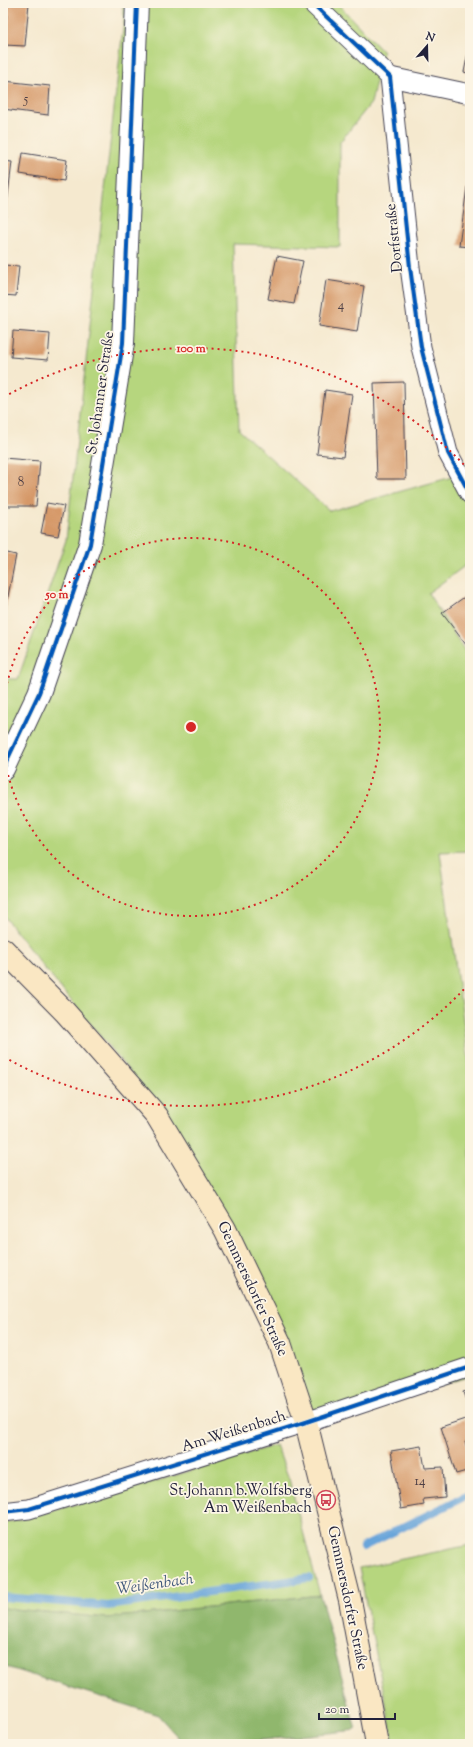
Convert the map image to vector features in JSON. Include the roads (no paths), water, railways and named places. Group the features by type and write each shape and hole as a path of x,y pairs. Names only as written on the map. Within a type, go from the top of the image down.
{"main road":[{"name":"Gemmersdorfer Straße","path":"3,949 65,1012 157,1116 225,1228 280,1343 306,1422 350,1600 377,1744"}],"street":[{"name":"St. Johanner Straße","path":"3,769 39,693 90,544 123,343 137,3"},
{"path":"312,3 390,77 470,94"},
{"name":"Dorfstraße","path":"390,77 410,267 421,347 448,453 470,494"},
{"name":"Am Weißenbach","path":"3,1512 29,1509 306,1422 470,1367"}],"waterway":[{"name":"Weißenbach","path":"363,1547 470,1494"},
{"name":"Weißenbach","path":"3,1597 108,1606 309,1578"}],"place":[{"name":"St.Johann b.Wolfsberg Am Weißenbach","path":"326,1500"}]}
